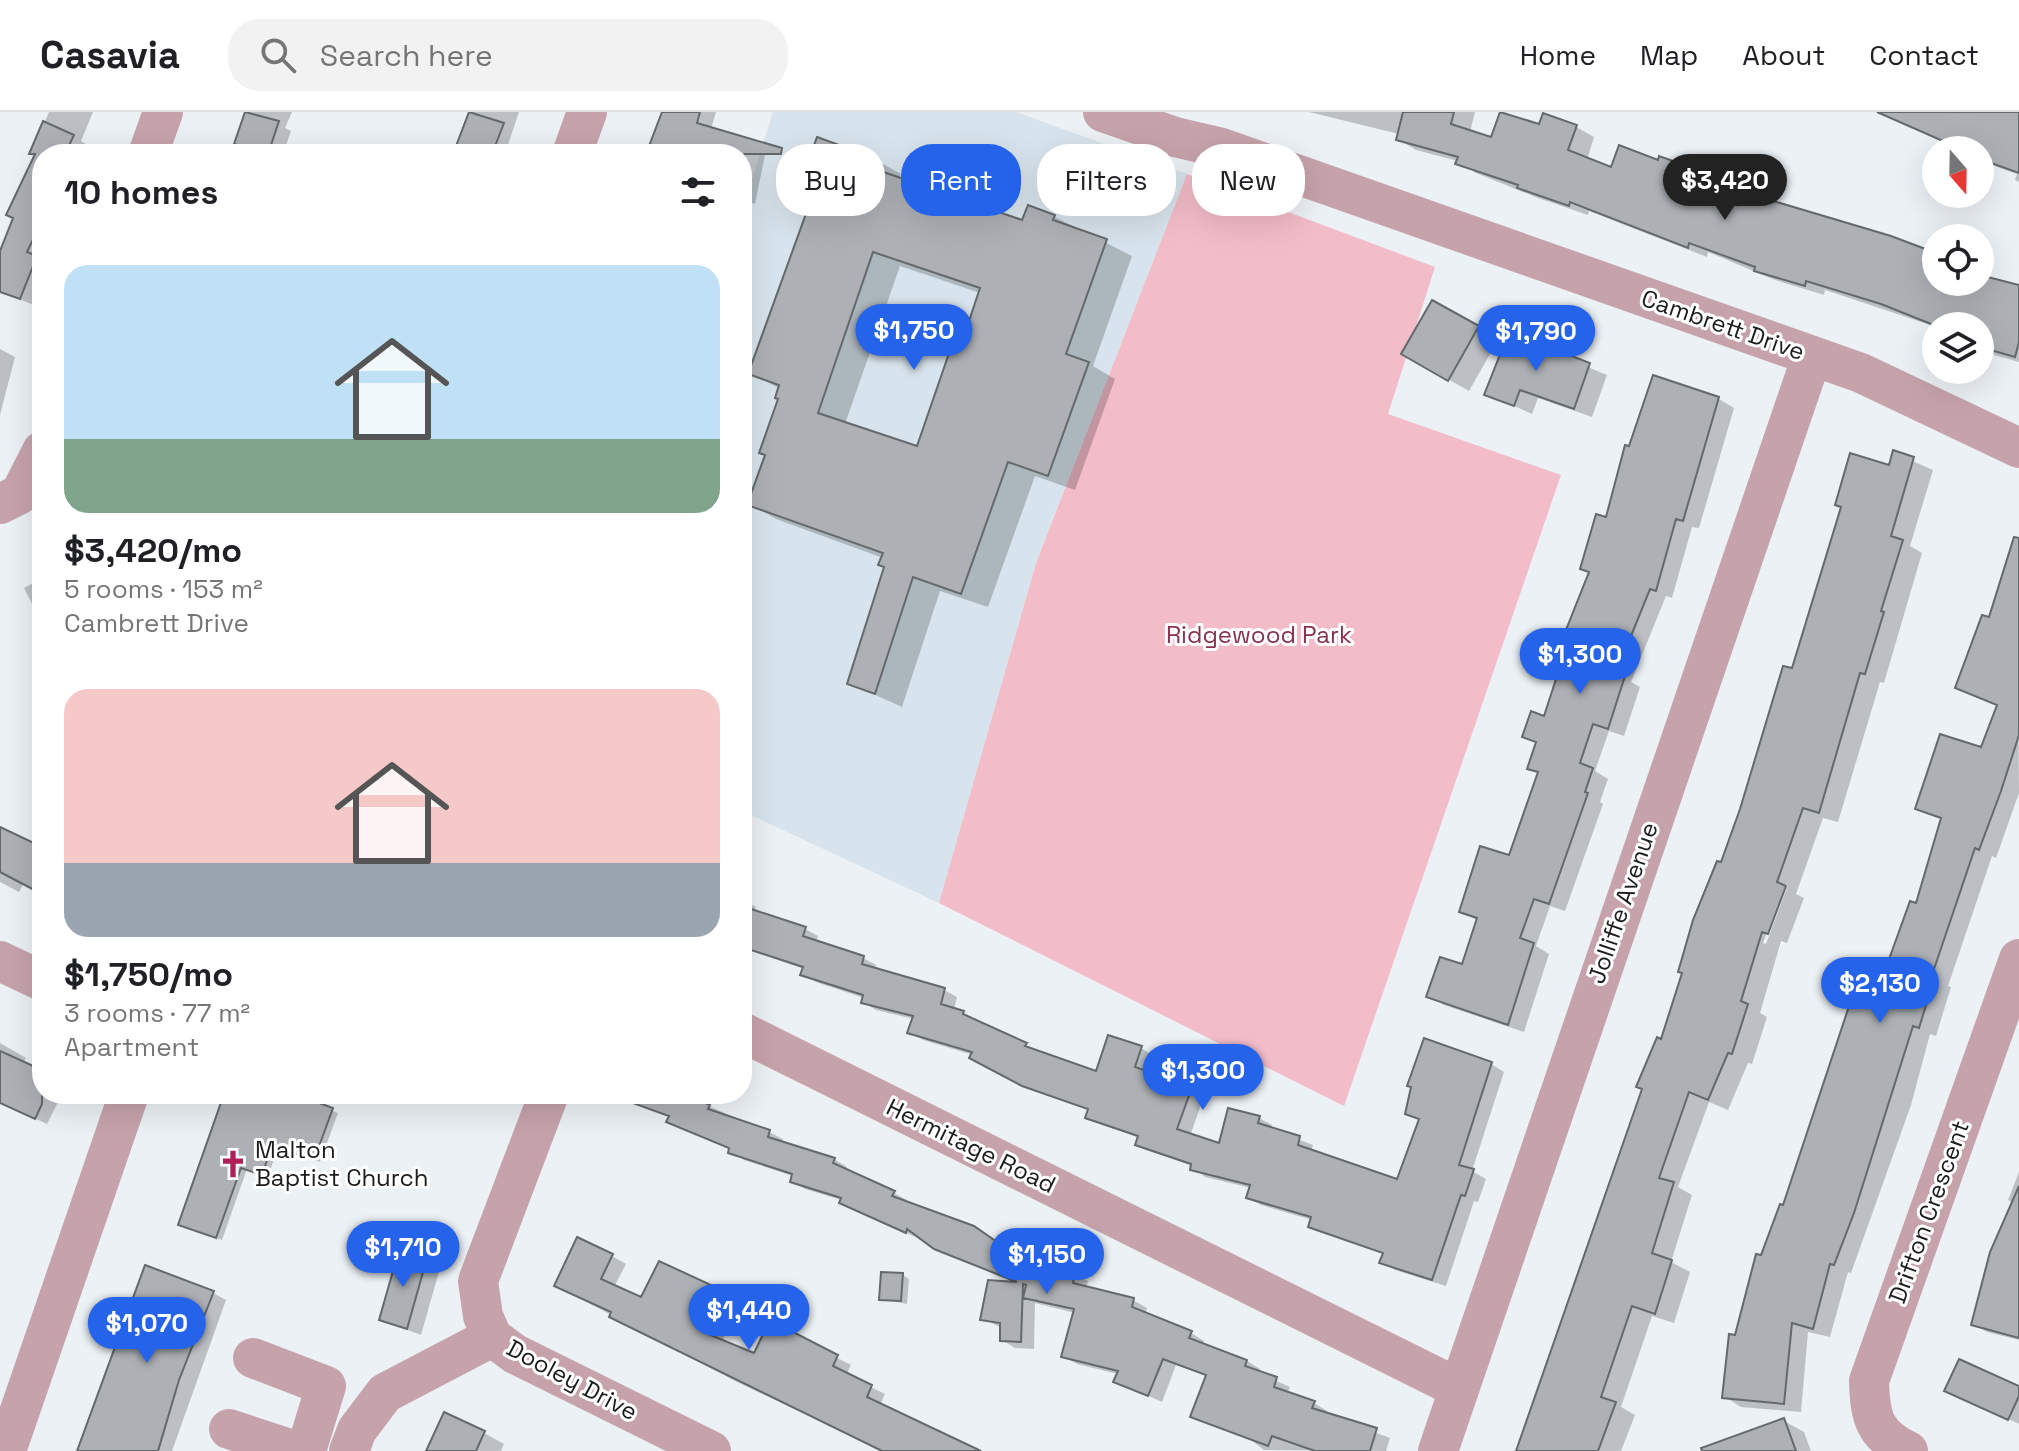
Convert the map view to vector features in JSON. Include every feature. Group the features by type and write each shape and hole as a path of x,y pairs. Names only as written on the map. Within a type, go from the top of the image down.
{"street":[{"path":"152,144 163,112"},
{"path":"576,144 587,112"},
{"name":"Cambrett Drive","path":"1103,112 1175,137 1237,153 1812,356 1913,395 2019,448"},
{"name":"Jolliffe Avenue","path":"1438,1451 1812,356"},
{"path":"0,504 20,494 32,471"},
{"name":"Drifton Crescent","path":"1908,1451 1886,1441 1875,1423 1870,1407 1869,1381 2019,959"},
{"path":"0,961 32,976"},
{"name":"Hermitage Road","path":"752,1037 1458,1388"},
{"path":"6,1451 126,1104"},
{"name":"Dooley Drive","path":"545,1104 478,1281 483,1316 492,1337 515,1354 711,1451"},
{"path":"349,1451 357,1430 385,1393 492,1337"},
{"path":"253,1358 326,1386 306,1451"},
{"path":"229,1429 296,1451"}],"shaded area":[{"path":"773,112 1016,112 1104,144 1037,144 1037,216 1171,216 1036,562 939,903 752,816 752,179"},
{"path":"1176,170 1187,174 1176,202"}],"green space":[{"name":"Ridgewood Park","path":"1187,174 1192,176 1192,216 1299,216 1435,267 1388,414 1561,475 1344,1106 939,903 1036,563 1171,216 1176,216 1176,202"}],"building":[{"path":"245,112 279,121 271,144 234,144"},
{"path":"469,112 504,123 496,144 457,144"},
{"path":"662,112 700,112 697,123 776,146 776,154 752,154 752,144 650,144"},
{"path":"1403,112 1454,112 1451,124 1491,137 1500,112 1539,124 1543,113 1577,125 1568,150 1611,167 1619,145 1658,160 1659,156 1693,168 1692,172 1770,200 1922,248 1922,296 1994,296 1994,279 2019,285 2019,342 2015,357 1994,351 1994,312 1922,312 1922,320 1806,281 1805,286 1754,271 1755,267 1689,243 1688,248 1570,202 1569,206 1517,188 1518,185 1455,164 1458,157 1396,140"},
{"path":"1877,112 2019,112 2019,173 1994,164 1994,136 1932,136"},
{"path":"43,121 74,135 70,144 33,144"},
{"path":"817,137 836,144 814,144"},
{"path":"32,160 32,242 27,252 32,254 32,269 20,299 0,292 0,251 13,218 6,215"},
{"path":"885,173 901,178 901,216 1010,216 1022,220 1028,205 1037,208 1037,216 1055,216 1053,220 1107,239 1066,354 1089,362 1048,476 1008,462 961,594 913,577 875,694 847,684 884,567 878,565 883,553 752,507 752,491 765,455 759,453 778,399 775,398 779,385 752,375 752,363 805,216 885,216","holes":["873,252 980,288 965,333 957,330 917,446 818,413"]},
{"path":"1432,300 1479,326 1448,381 1401,354"},
{"path":"1509,332 1590,363 1574,409 1520,390 1514,406 1484,395"},
{"path":"1653,375 1719,397 1683,521 1676,519 1656,591 1650,589 1616,673 1625,676 1608,729 1593,724 1580,763 1593,768 1585,792 1588,793 1549,904 1534,899 1520,938 1534,943 1508,1025 1426,997 1440,957 1462,964 1477,918 1459,912 1480,846 1509,855 1538,772 1527,769 1536,742 1522,737 1531,711 1544,716 1568,642 1562,640 1589,572 1580,569 1596,514 1606,517 1625,445 1629,446"},
{"path":"1893,450 1914,457 1891,536 1903,540 1881,611 1884,612 1865,674 1860,673 1819,813 1803,808 1777,882 1786,886 1768,934 1762,932 1741,1001 1748,1004 1732,1054 1728,1053 1708,1100 1689,1092 1659,1178 1674,1182 1652,1253 1672,1260 1655,1314 1632,1306 1601,1397 1616,1402 1598,1451 1516,1451 1642,1089 1636,1087 1657,1037 1661,1039 1682,973 1678,972 1693,920 1717,861 1721,862 1740,809 1783,666 1792,668 1841,507 1835,505 1850,453 1889,465"},
{"path":"2014,537 2019,538 2019,735 2001,791 1979,850 1975,848 1932,975 1935,976 1919,1028 1913,1026 1854,1213 1834,1265 1830,1264 1813,1329 1792,1323 1784,1404 1722,1398 1729,1334 1735,1335 1756,1254 1761,1255 1780,1204 1783,1205 1861,970 1883,976 1910,901 1916,903 1941,818 1915,809 1940,734 1981,747 1997,705 1955,688 1982,615 1989,617"},
{"path":"0,827 32,842 32,889 0,872"},
{"path":"752,909 806,927 803,936 864,956 862,964 945,988 941,1004 964,1011 963,1014 1027,1043 1025,1046 1096,1071 1108,1035 1142,1046 1135,1067 1192,1087 1177,1129 1219,1143 1228,1108 1260,1116 1258,1123 1300,1136 1298,1145 1397,1179 1419,1119 1405,1114 1411,1087 1407,1086 1424,1038 1492,1062 1459,1165 1474,1169 1465,1196 1461,1195 1432,1280 1379,1263 1383,1253 1308,1227 1311,1217 1246,1198 1250,1185 1190,1170 1191,1164 1135,1145 1138,1136 1085,1118 1088,1109 1022,1086 969,1058 972,1052 907,1033 913,1016 861,1003 863,995 800,975 803,967 752,950"},
{"path":"0,1051 32,1065 32,1104 42,1104 35,1119 0,1103"},
{"name":"Malton Baptist Church","path":"220,1104 322,1104 333,1108 314,1160 272,1146 262,1175 241,1168 216,1238 178,1225"},
{"path":"636,1104 708,1104 708,1109 770,1130 768,1137 835,1158 833,1163 895,1191 892,1196 974,1226 1024,1261 1075,1271 1073,1283 1134,1298 1132,1307 1192,1331 1189,1338 1247,1360 1245,1366 1277,1377 1274,1387 1315,1401 1312,1408 1377,1428 1370,1451 1315,1451 1272,1436 1268,1446 1190,1417 1206,1375 1163,1359 1148,1396 1113,1382 1118,1371 1061,1357 1074,1309 1023,1298 1026,1285 1023,1284 1021,1342 1000,1341 1000,1323 980,1320 988,1280 1017,1282 934,1249 907,1229 906,1233 839,1203 841,1198 790,1182 792,1174 728,1153 729,1148 666,1122 669,1116"},
{"path":"2019,1186 2019,1338 1971,1325 1990,1252"},
{"path":"577,1237 613,1254 601,1279 641,1297 659,1261 726,1292 708,1334 754,1353 770,1320 838,1355 833,1366 872,1385 867,1397 981,1451 882,1451 609,1317 611,1312 554,1286"},
{"path":"399,1250 427,1258 407,1329 379,1320"},
{"path":"145,1265 214,1291 179,1380 158,1451 77,1451"},
{"path":"881,1272 903,1273 901,1301 879,1300"},
{"path":"1959,1359 2019,1386 2019,1396 2008,1420 1944,1391"},
{"path":"444,1412 485,1431 476,1451 426,1451"},
{"path":"1784,1418 1796,1451 1702,1451 1701,1448"}],"place":[{"name":"Malton Baptist Church","path":"233,1164"}]}
